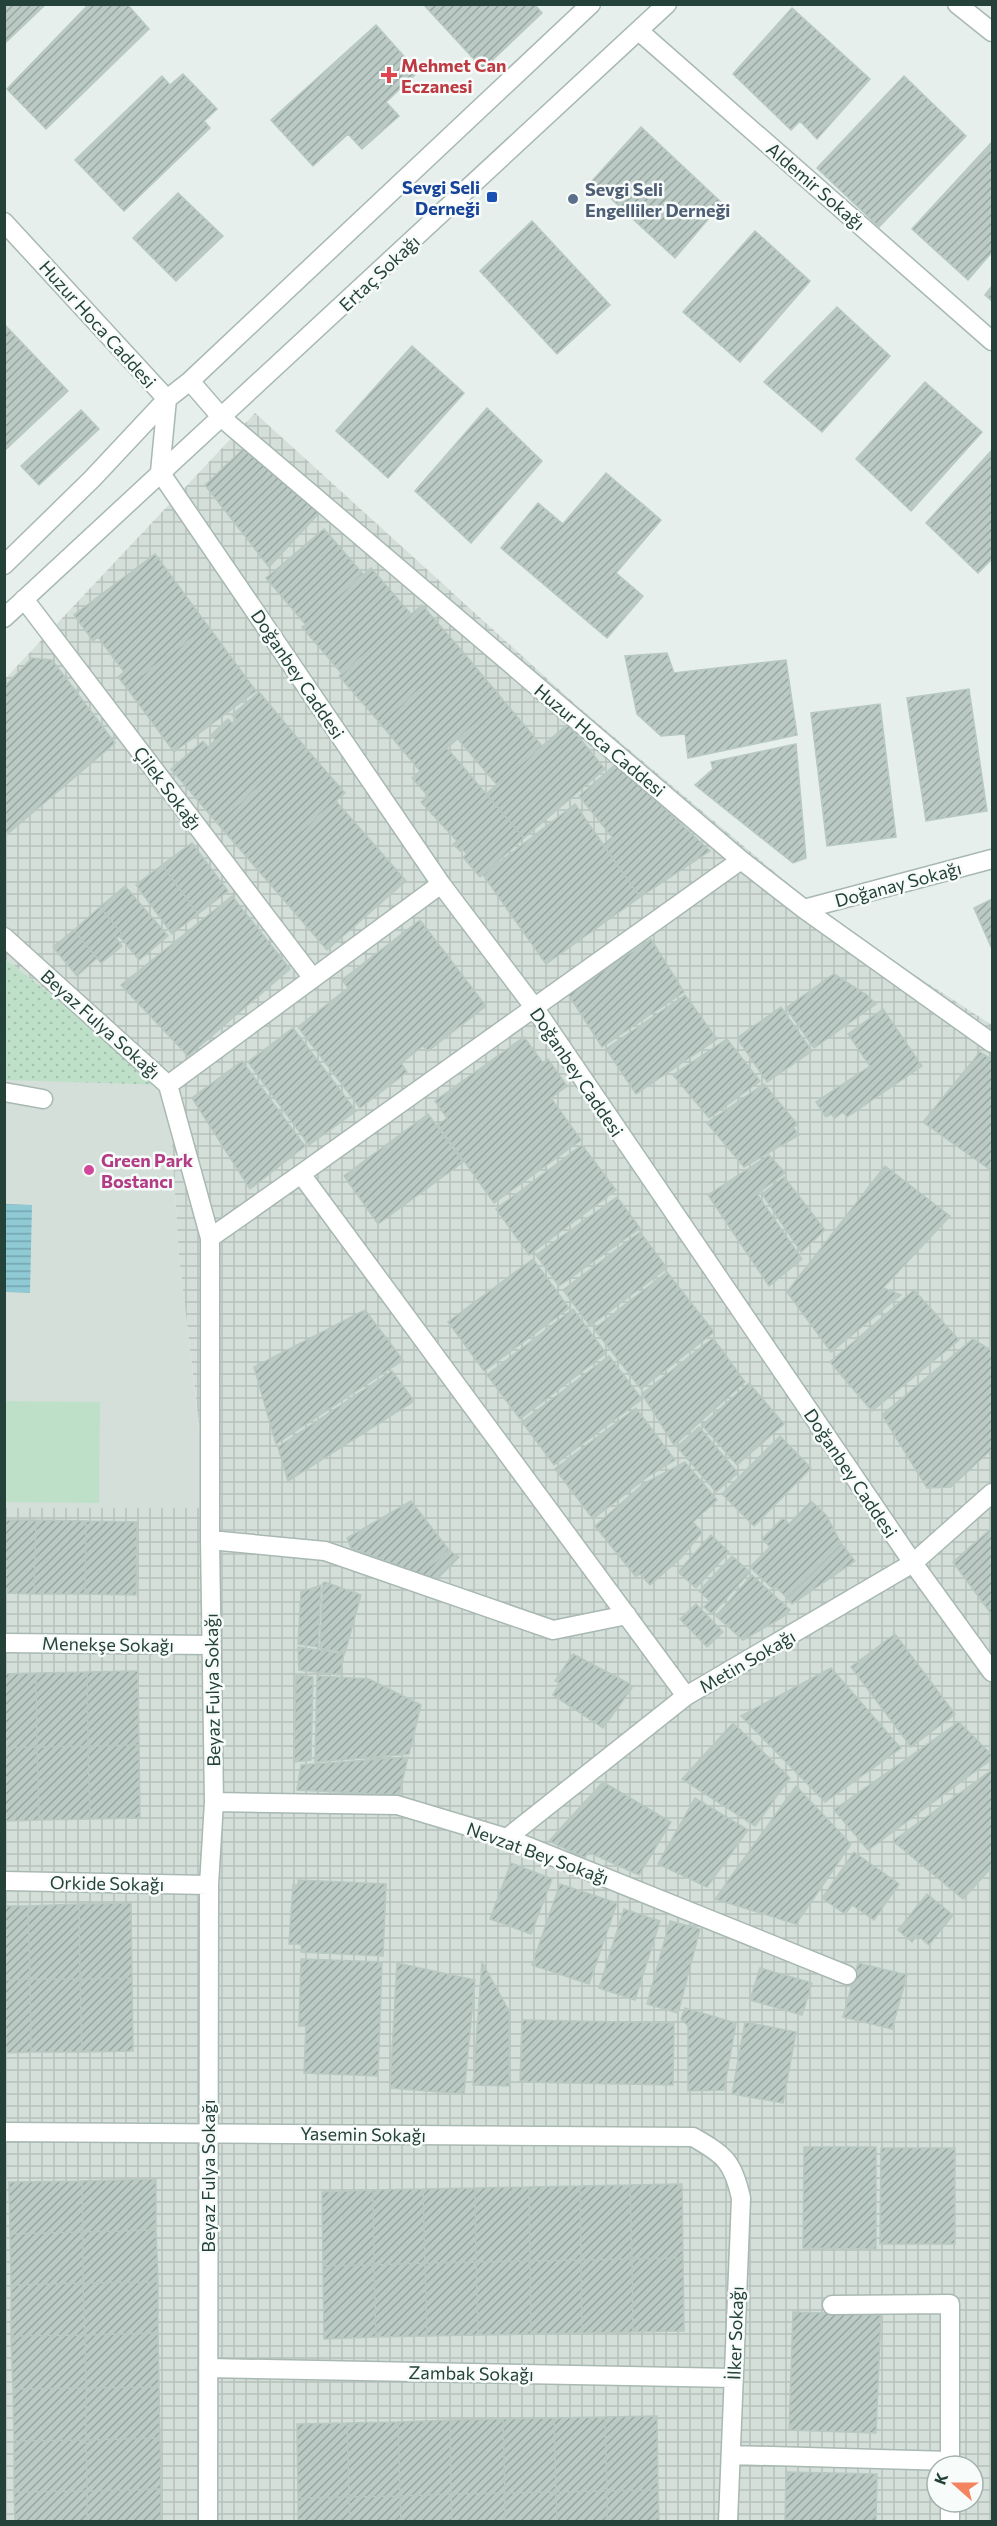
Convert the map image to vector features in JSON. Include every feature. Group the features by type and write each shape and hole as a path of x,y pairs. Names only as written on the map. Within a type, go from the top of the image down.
{"street":[{"name":"Ertaç Sokağı","path":"4,618 640,32 667,4"},
{"path":"957,4 993,32"},
{"path":"4,565 92,479 166,399 190,381 591,5"},
{"name":"Aldemir Sokağı","path":"640,32 993,341"},
{"name":"Huzur Hoca Caddesi","path":"4,222 166,399 160,472"},
{"path":"190,381 222,418"},
{"name":"Huzur Hoca Caddesi","path":"222,418 741,860 804,909 993,1042"},
{"name":"Doğanbey Caddesi","path":"160,472 441,884 534,1007 913,1563 993,1672"},
{"name":"Çilek Sokağı","path":"24,599 312,977"},
{"name":"Doğanay Sokağı","path":"804,909 993,859"},
{"path":"210,1238 741,860"},
{"path":"168,1084 441,884"},
{"name":"Beyaz Fulya Sokağı","path":"4,937 168,1084 210,1238 210,1540 214,1802 209,1885 208,2522"},
{"path":"4,1092 43,1099"},
{"path":"301,1174 686,1696"},
{"name":"Metin Sokağı","path":"507,1838 686,1696 913,1563 993,1493"},
{"path":"210,1540 325,1551 552,1630 627,1615"},
{"name":"Menekşe Sokağı","path":"4,1643 211,1645"},
{"name":"Nevzat Bey Sokağı","path":"214,1802 397,1805 507,1838 847,1975"},
{"name":"Orkide Sokağı","path":"4,1881 209,1885"},
{"name":"Yasemin Sokağı","path":"4,2132 693,2138 719,2152"},
{"name":"İlker Sokağı","path":"719,2152 736,2173 741,2198 728,2522"},
{"path":"832,2305 950,2304 950,2454"},
{"name":"Zambak Sokağı","path":"208,2368 734,2378"},
{"path":"731,2456 925,2463"}],"shaded area":[{"path":"255,413 575,704 836,924 992,1025 992,2521 5,2521 5,1508 209,1508 179,1256 168,1085 5,959 4,680"},
{"name":"Green Park Bostancı","path":"4,959 168,1085 179,1256 209,1509 5,1508"}],"green space":[{"path":"5,959 168,1085 5,1080"},
{"path":"5,1401 100,1402 99,1503 5,1502"}],"water":[{"path":"5,1204 32,1205 30,1293 5,1292"}],"building":[{"path":"4,4 46,4 4,44"},
{"path":"89,4 127,4 149,29 46,129 7,89"},
{"path":"423,4 534,4 542,13 483,69"},
{"path":"792,8 870,79 817,139 800,121 791,130 733,74"},
{"path":"376,25 418,72 386,102 399,116 362,149 348,134 313,166 271,120"},
{"path":"183,74 217,109 204,121 210,128 124,211 75,160 162,76 170,85"},
{"path":"904,76 966,136 879,227 817,168"},
{"path":"641,127 722,203 675,258 592,181"},
{"path":"992,142 992,252 968,280 912,229"},
{"path":"178,193 223,236 176,281 133,238"},
{"path":"532,221 610,305 557,354 480,271"},
{"path":"755,231 810,281 740,362 683,312"},
{"path":"992,286 992,301 985,295"},
{"path":"837,307 890,356 822,432 764,382"},
{"path":"4,324 68,391 4,451"},
{"path":"412,346 464,393 388,478 336,431"},
{"path":"925,382 982,432 911,511 856,459"},
{"path":"487,408 542,461 471,543 415,491"},
{"path":"81,410 99,429 39,485 21,466"},
{"path":"243,449 320,512 269,567 205,485"},
{"path":"992,450 992,559 978,573 926,523"},
{"path":"606,473 661,520 616,573 643,596 607,638 501,548 538,503 563,524"},
{"path":"324,529 363,574 305,624 266,578"},
{"path":"155,554 208,626 126,687 118,677 124,672 98,637 93,641 74,615"},
{"path":"371,568 411,614 342,674 302,627"},
{"path":"422,605 463,652 380,723 339,676"},
{"path":"208,626 256,691 174,752 126,687"},
{"path":"463,652 503,700 420,771 380,723"},
{"path":"667,653 674,673 786,660 797,735 688,758 685,734 661,736 637,714 625,656"},
{"path":"32,658 52,660 115,743 4,837 4,687"},
{"path":"969,689 987,811 926,821 907,698"},
{"path":"259,692 305,747 217,823 171,769 203,741 208,747 215,740 211,735 228,719 232,723 236,719 232,715"},
{"path":"503,700 542,746 497,785 458,739"},
{"path":"880,704 896,837 827,846 811,713"},
{"path":"568,724 605,769 524,838 486,794"},
{"path":"796,744 806,858 793,863 695,785 713,769 711,762"},
{"path":"305,747 345,793 257,869 217,823"},
{"path":"447,748 524,838 480,877 463,857 467,854 453,844 457,841 421,802 428,796 412,778"},
{"path":"616,764 710,851 640,897 603,845 612,837 579,796"},
{"path":"336,801 406,881 327,950 257,869"},
{"path":"575,804 640,897 546,964 483,875"},
{"path":"192,843 228,891 198,914 162,865"},
{"path":"162,865 198,914 172,934 136,885"},
{"path":"125,886 168,936 139,960 119,936 122,934 100,907"},
{"path":"232,896 290,969 188,1056 121,985"},
{"path":"992,899 992,949 974,908"},
{"path":"100,907 122,934 116,938 122,946 101,963 74,930"},
{"path":"420,920 486,1006 428,1051 423,1046 401,1063 407,1072 360,1108 298,1027 348,988 342,980"},
{"path":"74,930 97,958 77,976 53,947"},
{"path":"651,939 684,992 602,1047 568,994"},
{"path":"834,974 867,995 876,1004 814,1048 786,1008"},
{"path":"685,995 717,1039 636,1094 606,1049"},
{"path":"781,1007 812,1051 767,1082 737,1038"},
{"path":"883,1009 922,1066 847,1117 843,1112 835,1118 831,1114 826,1117 816,1102 870,1066 848,1034"},
{"path":"293,1028 356,1111 309,1145 248,1062"},
{"path":"524,1037 543,1063 548,1059 567,1086 551,1098 581,1140 494,1203 438,1125 447,1118 435,1101"},
{"path":"727,1039 760,1081 709,1118 673,1075"},
{"path":"980,1052 992,1060 992,1171 923,1122"},
{"path":"242,1061 305,1146 250,1189 192,1098"},
{"path":"764,1084 798,1125 793,1127 799,1135 744,1167 707,1123"},
{"path":"428,1114 463,1162 378,1224 344,1176"},
{"path":"582,1145 616,1190 529,1255 496,1209"},
{"path":"769,1155 785,1173 757,1194 802,1259 769,1286 708,1195"},
{"path":"885,1166 950,1216 883,1288 901,1295 831,1352 787,1292"},
{"path":"784,1177 825,1230 801,1252 762,1194"},
{"path":"617,1197 640,1228 559,1286 536,1255"},
{"path":"640,1232 667,1268 590,1326 563,1290"},
{"path":"533,1259 569,1308 484,1371 448,1322"},
{"path":"667,1272 714,1332 641,1389 594,1329"},
{"path":"914,1290 959,1340 872,1411 830,1362"},
{"path":"573,1309 606,1353 520,1419 487,1375"},
{"path":"365,1310 403,1360 276,1444 254,1367"},
{"path":"713,1338 745,1382 674,1445 642,1394"},
{"path":"973,1339 992,1351 992,1449 951,1487 927,1488 882,1415"},
{"path":"609,1356 642,1399 554,1465 522,1422"},
{"path":"392,1371 414,1401 288,1481 278,1447"},
{"path":"749,1383 784,1424 737,1465 702,1425"},
{"path":"636,1408 675,1460 650,1475 593,1519 555,1469"},
{"path":"699,1427 738,1473 716,1492 677,1447"},
{"path":"780,1436 811,1468 754,1526 722,1494"},
{"path":"685,1462 717,1500 693,1522 702,1532 682,1557 650,1585 640,1574 636,1577 595,1526 643,1484"},
{"path":"411,1501 449,1550 418,1573 351,1548 347,1538"},
{"path":"811,1501 826,1515 841,1543 787,1598 775,1586 773,1589 750,1567 770,1547 762,1539 783,1518 789,1524"},
{"path":"4,1520 36,1520 34,1594 4,1593"},
{"path":"36,1520 86,1521 85,1594 34,1594"},
{"path":"86,1521 137,1522 136,1595 85,1594"},
{"path":"992,1528 992,1615 953,1562"},
{"path":"711,1535 729,1552 696,1588 678,1572"},
{"path":"841,1543 855,1561 792,1604 787,1598"},
{"path":"450,1551 459,1557 435,1581 419,1574"},
{"path":"732,1556 750,1572 712,1614 704,1607 710,1601 699,1591"},
{"path":"752,1575 790,1610 783,1617 743,1640 716,1616"},
{"path":"323,1583 361,1595 345,1653 320,1648"},
{"path":"321,1585 318,1647 298,1644 301,1592"},
{"path":"696,1604 723,1632 707,1647 680,1619"},
{"path":"895,1634 955,1714 911,1747 851,1667"},
{"path":"298,1647 344,1654 340,1675 299,1670"},
{"path":"573,1654 630,1684 632,1688 603,1728 553,1695 560,1683 555,1681"},
{"path":"831,1668 901,1748 825,1802 741,1716"},
{"path":"138,1671 139,1745 88,1746 87,1672"},
{"path":"87,1672 88,1746 37,1747 36,1673"},
{"path":"36,1673 37,1747 4,1748 4,1674"},
{"path":"296,1675 313,1677 311,1760 294,1762"},
{"path":"317,1676 369,1679 421,1705 409,1754 315,1762"},
{"path":"959,1722 992,1755 992,1759 868,1850 834,1810"},
{"path":"733,1723 790,1778 755,1826 682,1779"},
{"path":"139,1745 140,1818 90,1819 88,1746"},
{"path":"88,1746 90,1819 39,1820 37,1747"},
{"path":"37,1747 39,1820 4,1821 4,1748"},
{"path":"408,1757 399,1795 297,1790 301,1765"},
{"path":"992,1770 992,1867 963,1899 893,1841"},
{"path":"603,1782 671,1822 639,1875 588,1852 585,1858 549,1841"},
{"path":"796,1786 851,1844 796,1924 715,1899"},
{"path":"695,1798 748,1830 707,1887 658,1864"},
{"path":"854,1852 899,1884 874,1920 852,1905 845,1914 822,1898"},
{"path":"511,1863 552,1879 531,1934 490,1919"},
{"path":"298,1880 386,1884 383,1956 301,1952 301,1944 289,1944 293,1885 298,1885"},
{"path":"560,1884 617,1903 589,1984 532,1965"},
{"path":"927,1894 953,1915 929,1945 917,1935 912,1942 898,1930"},
{"path":"131,1903 132,1978 80,1979 79,1904"},
{"path":"79,1904 80,1979 30,1979 28,1906"},
{"path":"4,1906 28,1906 30,1979 4,1980"},
{"path":"624,1909 660,1921 635,2000 599,1988"},
{"path":"670,1921 700,1929 678,2013 647,2004"},
{"path":"301,1959 382,1962 378,2076 304,2073 306,2026 299,2026"},
{"path":"482,1962 509,2011 509,2086 473,2085"},
{"path":"397,1963 475,1980 464,2094 390,2088"},
{"path":"858,1963 907,1975 892,2029 843,2017"},
{"path":"760,1968 812,1983 802,2015 750,2000"},
{"path":"132,1978 133,2051 82,2052 80,1979"},
{"path":"30,1979 80,1979 82,2052 31,2052"},
{"path":"30,1979 31,2052 4,2053 4,1980"},
{"path":"685,2008 736,2023 724,2090 688,2091 688,2026 681,2019"},
{"path":"522,2020 674,2023 673,2085 520,2082"},
{"path":"745,2022 796,2032 783,2103 732,2094"},
{"path":"804,2147 876,2147 876,2249 803,2248"},
{"path":"881,2148 955,2148 955,2244 880,2244"},
{"path":"156,2179 156,2230 83,2232 82,2181"},
{"path":"82,2181 83,2232 10,2234 9,2182"},
{"path":"682,2184 683,2258 632,2259 630,2185"},
{"path":"630,2185 632,2259 581,2260 580,2186"},
{"path":"580,2186 581,2260 530,2261 529,2187"},
{"path":"529,2187 530,2261 476,2262 475,2188"},
{"path":"475,2188 476,2262 425,2263 423,2189"},
{"path":"423,2189 425,2263 374,2265 373,2190"},
{"path":"373,2190 374,2265 323,2266 322,2192"},
{"path":"156,2230 158,2282 83,2283 83,2232"},
{"path":"83,2232 83,2283 11,2285 10,2234"},
{"path":"683,2258 684,2331 633,2332 632,2259"},
{"path":"632,2259 633,2332 582,2333 581,2260"},
{"path":"581,2260 582,2333 531,2334 530,2261"},
{"path":"530,2261 531,2334 478,2335 476,2262"},
{"path":"476,2262 478,2335 427,2336 425,2263"},
{"path":"425,2263 427,2336 376,2337 374,2265"},
{"path":"374,2265 376,2337 324,2339 323,2266"},
{"path":"158,2282 158,2333 85,2335 83,2283"},
{"path":"83,2283 85,2335 11,2336 11,2285"},
{"path":"793,2312 881,2315 876,2433 789,2430"},
{"path":"158,2333 159,2387 86,2388 85,2335"},
{"path":"85,2335 86,2388 13,2389 11,2336"},
{"path":"159,2387 160,2438 86,2440 86,2388"},
{"path":"86,2388 86,2440 14,2441 13,2389"},
{"path":"657,2416 658,2490 607,2491 605,2417"},
{"path":"605,2417 607,2491 556,2492 554,2418"},
{"path":"554,2418 556,2492 505,2493 503,2419"},
{"path":"503,2419 505,2493 451,2494 450,2420"},
{"path":"450,2420 451,2494 400,2496 398,2422"},
{"path":"398,2422 400,2496 349,2497 347,2423"},
{"path":"347,2423 349,2497 298,2498 297,2424"},
{"path":"160,2438 161,2489 87,2491 86,2440"},
{"path":"86,2440 87,2491 14,2492 14,2441"},
{"path":"786,2472 877,2474 876,2522 785,2522"},
{"path":"161,2489 161,2522 87,2522 87,2491"},
{"path":"658,2490 659,2522 607,2522 607,2491"},
{"path":"87,2491 87,2522 15,2522 14,2492"},
{"path":"607,2491 607,2522 557,2522 556,2492"},
{"path":"556,2492 557,2522 505,2522 505,2493"},
{"path":"505,2493 505,2522 452,2522 451,2494"},
{"path":"451,2494 452,2522 401,2522 400,2496"},
{"path":"400,2496 401,2522 350,2522 349,2497"},
{"path":"349,2497 350,2522 298,2522 298,2498"}],"place":[{"name":"Mehmet Can Eczanesi","path":"389,75"},
{"name":"Sevgi Seli Derneği","path":"492,197"},
{"name":"Sevgi Seli Engelliler Derneği","path":"573,199"},
{"name":"Green Park Bostancı","path":"89,1170"}]}
